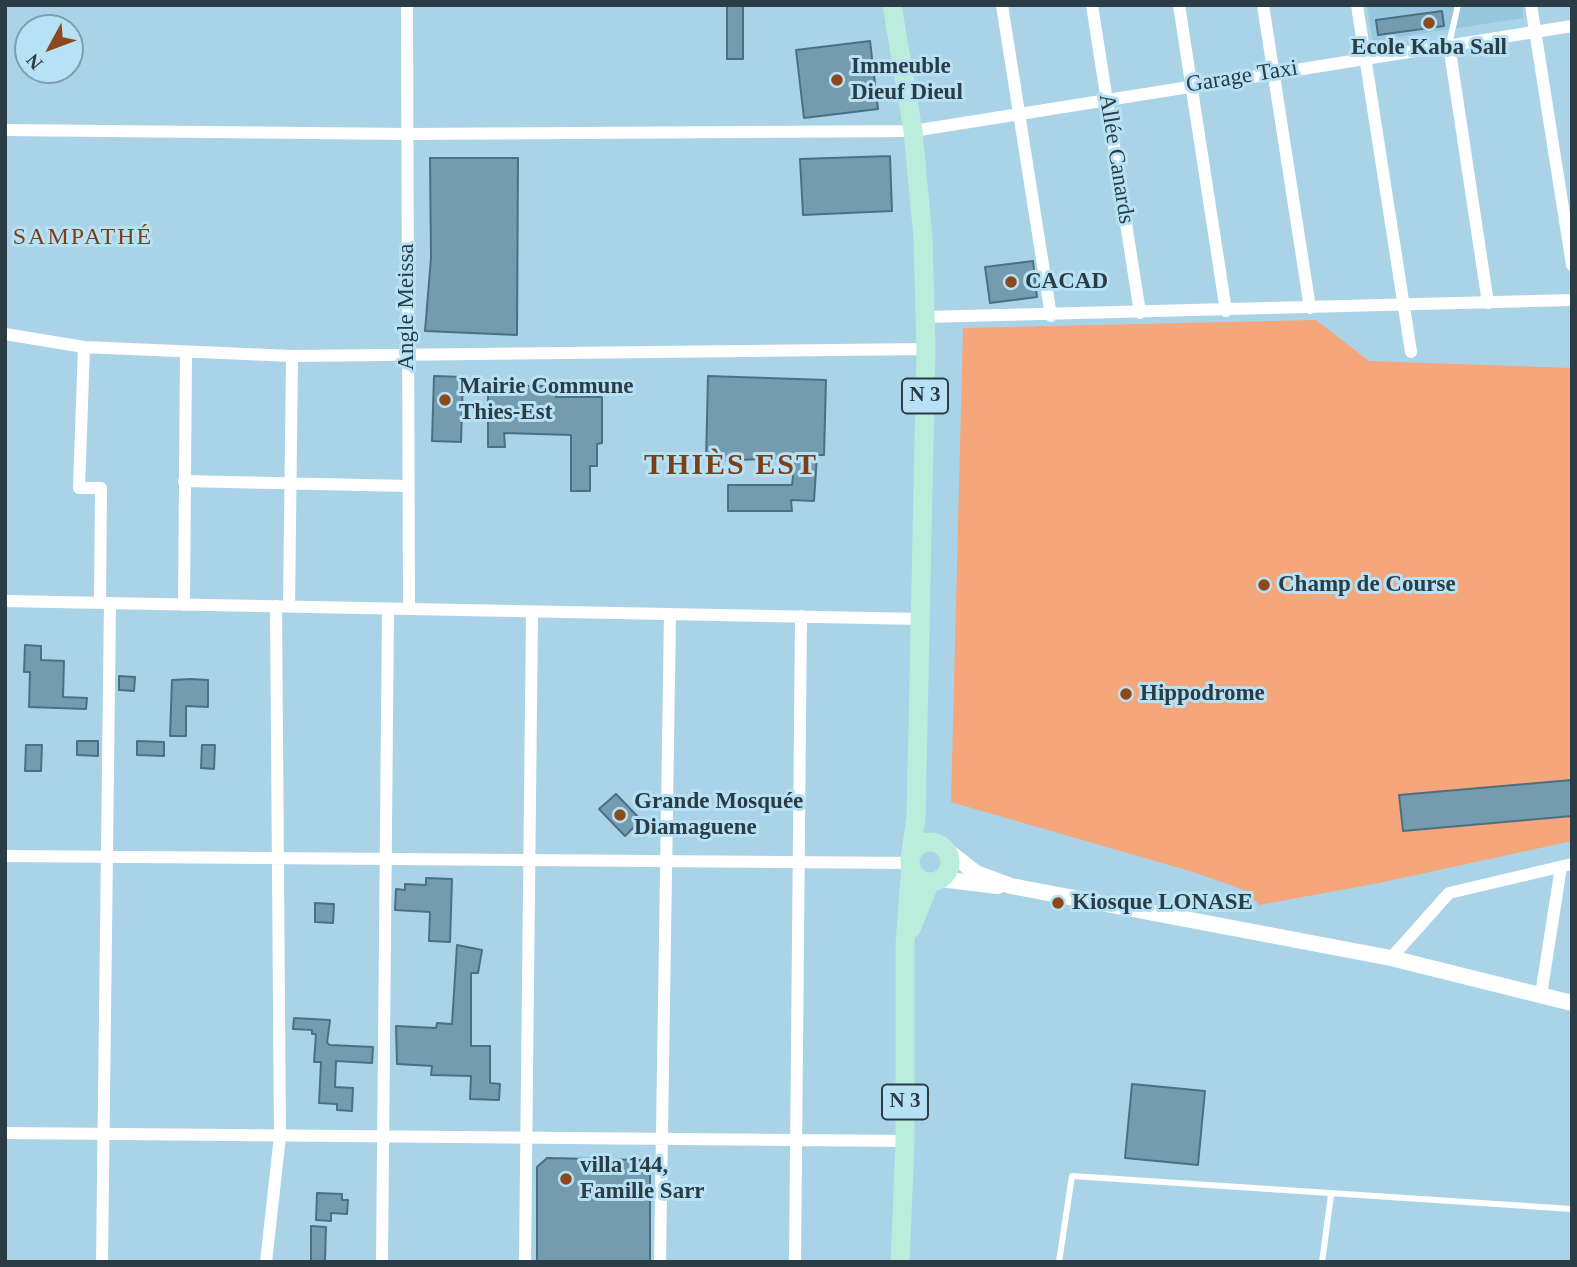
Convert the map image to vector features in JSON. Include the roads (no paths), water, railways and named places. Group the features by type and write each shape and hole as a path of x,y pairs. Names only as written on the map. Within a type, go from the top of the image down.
{"main road":[{"name":"N 3","path":"892,5 913,131 923,238 926,349 916,789 905,943 905,1141 900,1262"},
{"name":"N 3","path":"916,789 942,846"},
{"path":"1011,886 981,886 918,878 911,863 918,846 925,843 942,846 976,873 1011,886 1391,958 1572,1003"},
{"path":"935,881 946,875 950,861 942,846"},
{"name":"N 3","path":"905,943 935,881"}],"street":[{"name":"Angle Meissa","path":"407,5 409,609"},
{"path":"1002,5 1051,316"},
{"name":"Allée Canards","path":"1092,5 1140,313"},
{"path":"1179,5 1226,311"},
{"path":"1263,5 1310,308"},
{"path":"1357,5 1411,352"},
{"path":"1531,5 1572,265"},
{"name":"Garage Taxi","path":"5,130 408,134 913,131 1019,111 1572,26"},
{"path":"1449,45 1488,303"},
{"path":"925,317 1051,316 1572,300"},
{"path":"5,334 84,347 292,356 926,349"},
{"path":"84,347 79,488 101,488 105,603 107,857 102,1262"},
{"path":"184,605 186,352"},
{"path":"267,1262 280,1136 278,859 283,607 291,485 292,356"},
{"path":"184,481 407,486"},
{"path":"5,601 921,619"},
{"path":"382,1262 388,609"},
{"path":"525,1262 532,611"},
{"path":"660,1262 664,861 670,614"},
{"path":"795,1262 801,616"},
{"path":"5,856 911,863"},
{"path":"1391,958 1449,893 1566,866 1541,996"},
{"path":"5,1133 905,1141"}],"lane":[{"path":"1449,45 1458,5"},
{"path":"1059,1262 1072,1176 1572,1209"},
{"path":"1322,1262 1331,1195"}],"place":[{"name":"Ecole Kaba Sall","path":"1429,23"},
{"name":"Immeuble Dieuf Dieul","path":"837,80"},
{"name":"CACAD","path":"1011,282"},
{"name":"Mairie Commune Thies-Est","path":"445,400"},
{"name":"Champ de Course","path":"1264,585"},
{"name":"Hippodrome","path":"1126,694"},
{"name":"Grande Mosquée Diamaguene","path":"620,815"},
{"name":"Kiosque LONASE","path":"1058,903"},
{"name":"villa 144, Famille Sarr","path":"566,1179"}],"district":[{"name":"SAMPATHÉ","path":"83,238"},
{"name":"THIÈS EST","path":"731,466"}]}
